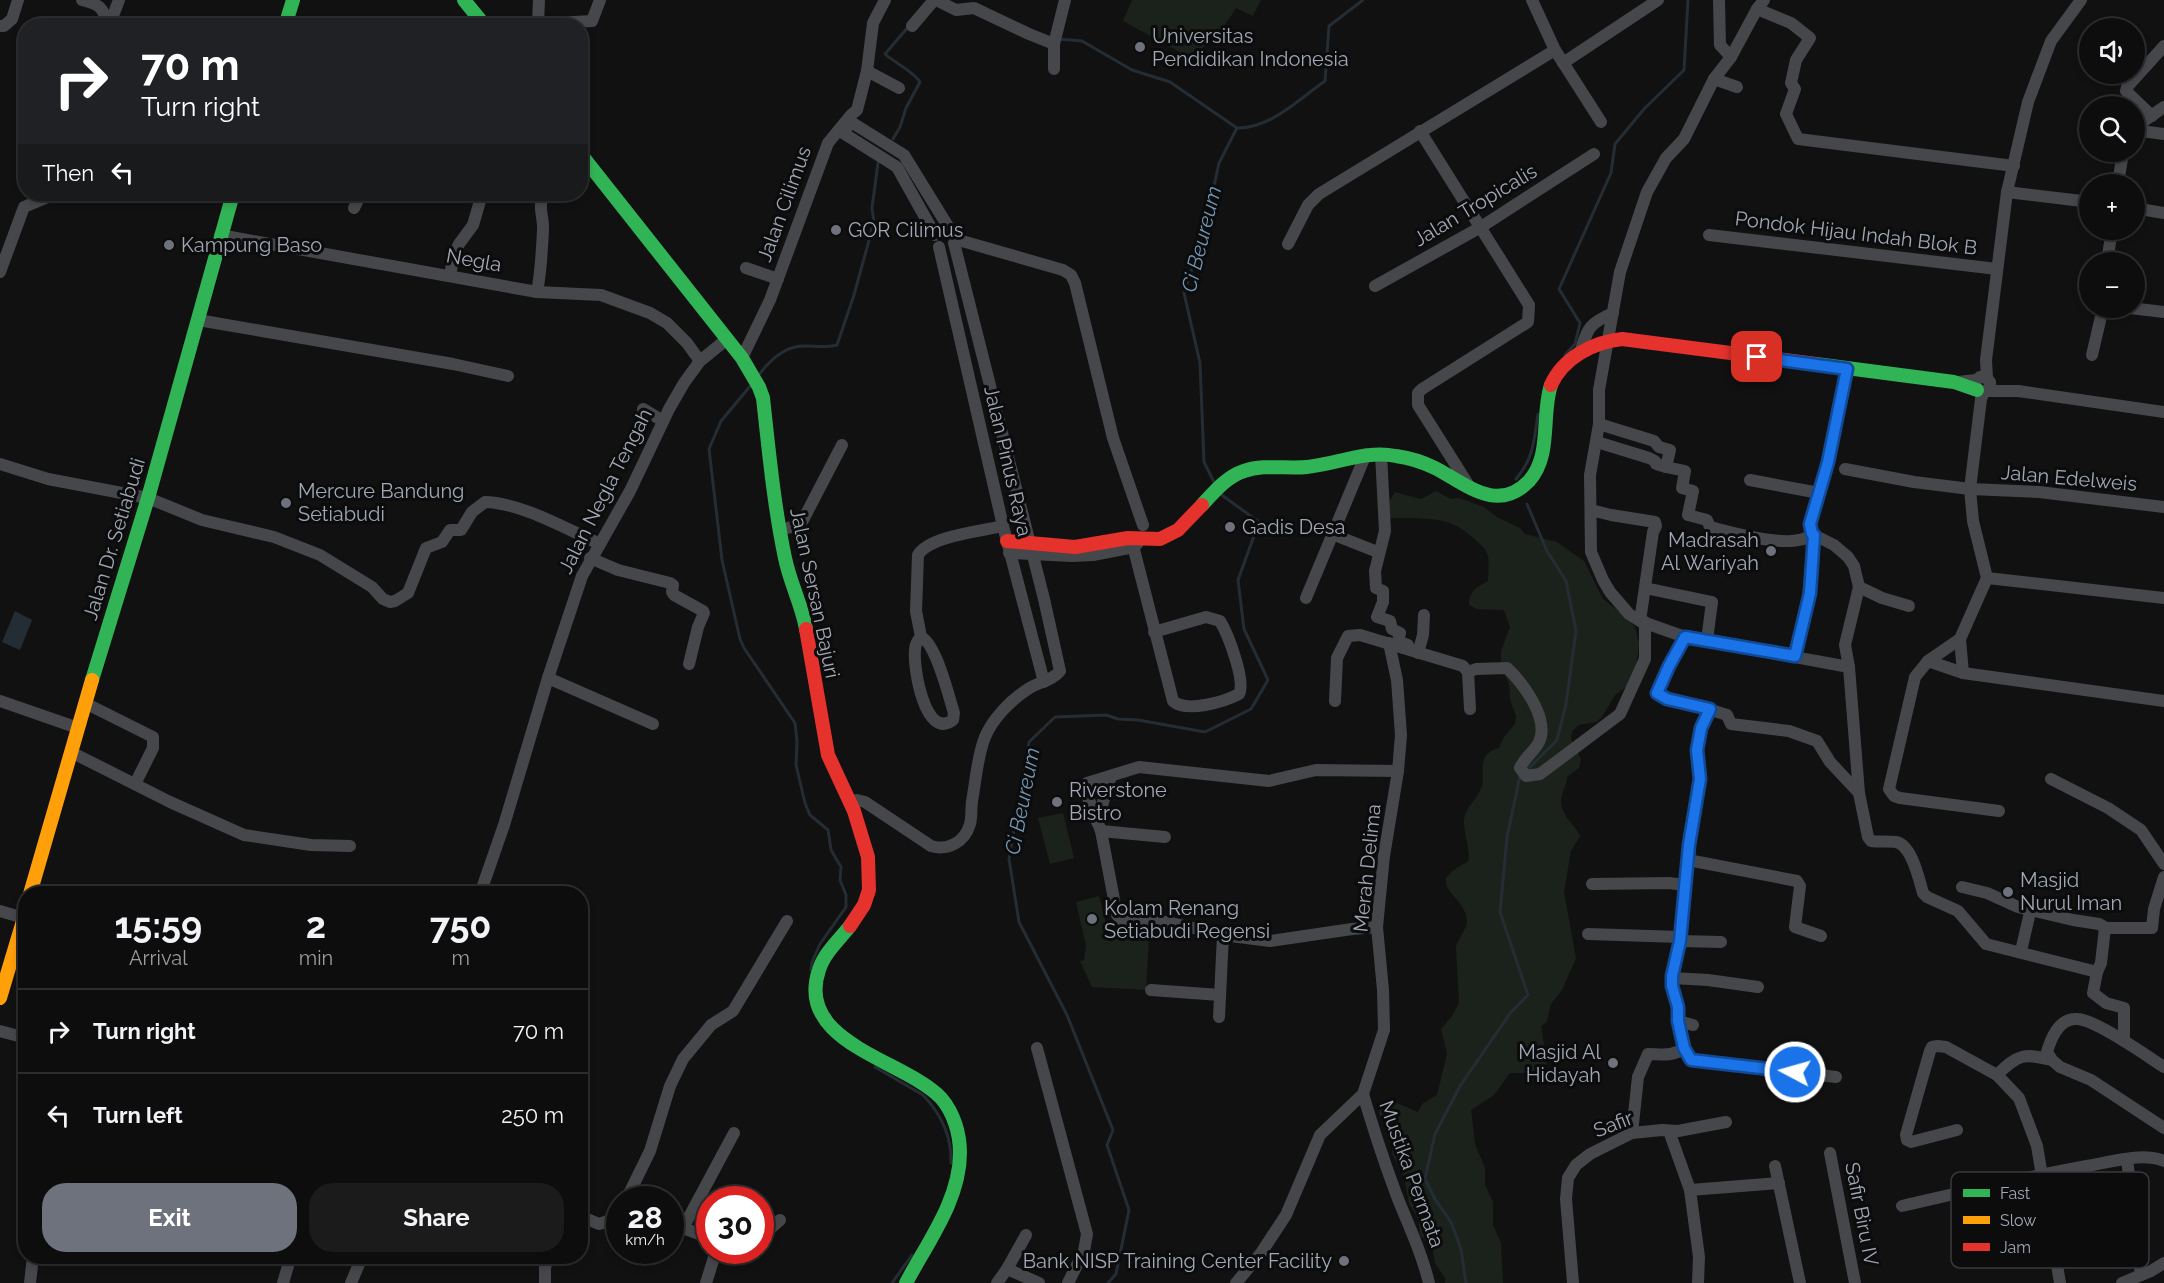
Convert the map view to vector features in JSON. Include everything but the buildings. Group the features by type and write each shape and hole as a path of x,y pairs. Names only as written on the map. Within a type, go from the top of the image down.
{"main road":[{"path":"287,18 293,0"},
{"path":"464,0 479,18"},
{"name":"Jalan Sersan Bajuri","path":"588,164 742,358 763,398 779,530 787,567 804,615 821,728 828,758 859,822 867,858 870,888 865,904 821,962 815,980 816,1000 824,1020 850,1044 886,1065 909,1075 933,1091 948,1108 958,1129 959,1167 952,1193 906,1283"},
{"name":"Jalan Dr. Setiabudi","path":"32,886 148,498 231,201"},
{"path":"1008,547 1030,549 1072,547 1169,536 1232,476 1244,470 1259,467 1306,467 1366,454 1403,457 1425,464 1472,491 1487,495 1503,495 1520,489 1531,479 1542,451 1550,389 1560,369 1600,341 1622,339 1982,387"},
{"path":"0,998 18,938"}],"street":[{"path":"0,26 4,26 12,19 18,0"},
{"path":"82,0 101,8 106,13 107,18"},
{"path":"111,18 119,0"},
{"path":"538,18 540,0"},
{"path":"588,21 592,21 600,0"},
{"name":"Jalan Cilimus","path":"742,358 778,279 828,143 850,115 857,110 867,71 873,23 885,0"},
{"path":"912,26 935,0 957,10 975,8 1054,44"},
{"path":"1054,69 1054,44 1065,0"},
{"path":"1532,0 1555,50 1601,122"},
{"path":"1563,63 1658,0"},
{"path":"1719,0 1720,45 1731,57"},
{"path":"1963,673 1960,639 1987,578 1973,521 1970,489 2007,192 2028,102 2051,41 2081,0"},
{"path":"1849,667 1685,637 1629,614 1603,580 1592,552 1590,475 1599,424 1599,390 1620,272 1647,192 1666,158 1684,139 1714,79 1731,57 1760,4 1810,38 1796,60 1791,83 1795,89 1786,114 1798,139 2014,166"},
{"path":"2152,116 2126,91 2127,87 2164,46"},
{"path":"1287,244 1308,205 1319,194 1555,50"},
{"path":"867,71 899,88"},
{"path":"1714,79 1737,87"},
{"path":"2145,121 2164,107"},
{"name":"Jalan Pinus Raya","path":"851,122 903,155 953,237 1060,667 1056,675 1044,682 1008,547 937,241 897,167 843,133 851,122"},
{"path":"1420,131 1529,305 1529,320 1422,389 1417,400 1472,491"},
{"path":"2145,131 2164,134"},
{"name":"Jalan Tropicalis","path":"1375,285 1481,227 1594,154"},
{"path":"2007,192 2079,201"},
{"path":"0,272 24,207 38,201"},
{"path":"354,208 358,201"},
{"path":"450,275 454,255 473,225 480,201"},
{"path":"537,292 544,229 540,201"},
{"path":"2145,210 2164,213"},
{"path":"953,237 949,248 937,241 940,228 953,237 1063,270 1071,275 1075,282 1113,438 1143,525"},
{"name":"Negla","path":"220,235 537,292 601,295 650,313 667,323 687,343 700,361"},
{"name":"Pondok Hijau Indah Blok B","path":"1709,235 1997,269"},
{"path":"746,268 778,279"},
{"path":"2145,310 2164,312"},
{"path":"1580,353 1587,329 1598,320 1613,313"},
{"path":"2092,355 2101,318"},
{"path":"198,320 508,376"},
{"name":"Jalan Negla Tengah","path":"483,886 582,576 630,491 684,383 700,361 727,339"},
{"path":"963,351 980,345"},
{"path":"1795,656 1810,593 1813,534 1810,524 1828,462 1847,369"},
{"path":"1982,387 2164,412"},
{"path":"974,397 992,393"},
{"path":"643,410 663,421"},
{"path":"1599,424 1654,441 1659,447 1670,450 1666,467"},
{"path":"1597,442 1649,458 1656,464 1685,471 1682,488 1694,493 1688,515 1707,520 1710,527 1743,536 1786,542 1808,538 1813,534"},
{"path":"779,530 796,526 804,520 842,445"},
{"path":"1306,598 1366,454"},
{"path":"1381,454 1385,531 1376,571 1376,588 1383,591 1383,602 1377,617 1390,621 1392,628 1400,633 1398,641 1463,666 1468,672 1470,709"},
{"path":"0,464 48,479 148,498 202,520 274,537 320,555 372,586 382,599 390,602 408,593 426,548 442,542 450,530 461,530 472,512 485,502 498,502 600,544"},
{"name":"Jalan Edelweis","path":"1845,469 1914,482 1970,489 2039,492 2164,507"},
{"path":"1750,480 1819,493"},
{"path":"921,637 926,639 933,650 954,713 953,720 948,723 936,723 930,718 915,662 915,648 921,637 916,611 919,552 944,539 1002,520 1020,508"},
{"path":"1468,672 1476,669 1507,668 1515,675 1534,703 1540,715 1541,738 1534,751 1524,760 1523,772 1540,774 1620,714 1645,659 1642,621 1653,532 1656,526 1655,522 1591,510"},
{"path":"1332,534 1376,551"},
{"path":"1813,534 1834,545 1848,557 1854,566 1859,588 1845,645 1849,667 1859,793 1868,837 1871,841 1898,842 1904,845 1909,851 1923,893 1959,911 1986,944 2097,972"},
{"path":"1136,541 1154,632 1173,701 1178,705 1192,707 1232,698 1239,694 1241,685 1235,659 1220,621 1213,617 1206,617 1154,632"},
{"path":"591,558 618,570 670,583 673,585 674,595 703,611 689,664"},
{"path":"1987,578 2164,598"},
{"path":"1645,588 1713,602 1707,640"},
{"path":"1859,588 1909,606"},
{"path":"1419,650 1423,635 1424,615"},
{"path":"1335,701 1337,658 1348,636 1360,635 1419,650"},
{"path":"1685,637 1657,693 1667,699 1727,715 1731,724 1789,731 1817,741 1830,762 1859,793"},
{"path":"1960,639 1928,661 1915,676 1889,789 1893,796 1900,798 1999,812"},
{"name":"Merah Delima","path":"1363,1094 1384,1030 1377,927 1384,856 1398,771 1401,716 1389,644"},
{"path":"1928,661 1963,673 2164,701"},
{"path":"548,678 653,724"},
{"path":"850,802 857,800 865,802 931,846 943,847 958,843 970,825 986,735 997,717 1007,707 1029,689 1044,682"},
{"path":"0,701 78,728"},
{"path":"85,703 153,737 153,748 135,784"},
{"path":"1710,709 1701,728 1697,750 1700,779 1684,885 1680,939 1672,978 1684,1048 1691,1060 1836,1077"},
{"path":"71,752 244,835 311,845 350,846"},
{"path":"1377,927 1270,941 1223,935 1167,922 1130,921 1119,918 1099,826 1084,788 1085,785 1139,767 1269,781 1316,770 1398,771"},
{"path":"1099,826 1111,776"},
{"path":"2051,779 2108,808 2141,830 2164,864"},
{"path":"1099,826 1165,837"},
{"path":"1688,860 1797,881 1800,886 1795,927 1821,936"},
{"path":"1962,887 1981,891 2019,907 2099,924 2106,928 2152,928 2154,909 2164,877"},
{"path":"1592,884 1669,883 1684,885"},
{"path":"2021,951 2031,908"},
{"path":"0,911 18,913"},
{"path":"633,1186 650,1151 670,1086 683,1059 711,1026 733,1011 787,921"},
{"path":"2106,928 2102,963 2097,972 2093,993 2106,1003 2124,1008 2124,1041"},
{"path":"1588,934 1721,942"},
{"path":"1219,1017 1223,935"},
{"path":"1672,978 1758,987"},
{"path":"1151,990 1220,995"},
{"path":"2164,1067 2124,1041 2078,1018 2064,1022 2052,1037 2047,1052 2060,1067 2091,1080 2164,1128"},
{"path":"1678,1021 1693,1025"},
{"path":"0,1031 18,1036"},
{"path":"1957,1130 1911,1142 1907,1140 1906,1135 1932,1047 1946,1047 1997,1075 2019,1098 2037,1146 2042,1172"},
{"path":"1037,1048 1087,1234 1084,1251 1068,1283"},
{"path":"1632,1132 1637,1083 1642,1063 1648,1054 1670,1055 1684,1048"},
{"path":"1997,1075 2019,1057 2029,1054 2052,1060"},
{"name":"Mustika Permata","path":"1236,1283 1261,1253 1286,1215 1320,1135 1363,1094 1377,1140 1414,1235 1429,1283"},
{"name":"Safir","path":"1573,1283 1566,1199 1568,1178 1576,1165 1590,1154 1632,1132 1669,1131 1725,1122"},
{"path":"1669,1131 1690,1190 1699,1257 1698,1283"},
{"path":"684,1215 734,1133"},
{"name":"Safir Biru IV","path":"1830,1153 1855,1283"},
{"path":"2053,1172 2127,1159 2150,1157 2164,1161"},
{"path":"2127,1159 2129,1172"},
{"path":"1776,1166 1800,1283"},
{"path":"1690,1190 1779,1183"},
{"path":"1902,1206 1951,1195"},
{"path":"588,1219 599,1224 606,1223"},
{"path":"774,1225 780,1220"},
{"path":"997,1283 1026,1235"},
{"path":"2122,1283 2164,1263"},
{"path":"30,1283 32,1264"},
{"path":"351,1283 359,1264"},
{"path":"545,1283 546,1264"},
{"path":"705,1283 712,1264"},
{"path":"283,1283 288,1266"},
{"path":"2058,1268 2060,1283"},
{"path":"2140,1268 2141,1275"},
{"path":"1007,1269 1039,1283"}],"shaded area":[{"path":"1132,0 1261,0 1253,16 1236,8 1216,36 1189,57 1123,21"},
{"path":"1436,491 1451,499 1459,498 1484,507 1497,517 1520,528 1525,534 1557,542 1584,561 1603,599 1630,620 1635,627 1639,644 1635,678 1615,695 1602,717 1596,722 1579,725 1572,731 1571,739 1581,759 1579,768 1567,777 1561,801 1566,816 1580,836 1571,851 1564,892 1576,958 1562,990 1551,1004 1547,1021 1541,1027 1547,1061 1545,1069 1537,1073 1510,1073 1494,1095 1471,1110 1475,1144 1485,1168 1485,1185 1493,1202 1493,1225 1501,1243 1503,1283 1445,1283 1445,1278 1435,1263 1432,1247 1420,1235 1418,1219 1409,1203 1404,1178 1392,1154 1393,1136 1379,1114 1380,1105 1387,1099 1418,1112 1422,1104 1437,1095 1447,1054 1441,1029 1459,1003 1456,947 1467,921 1465,911 1449,890 1446,883 1447,877 1468,862 1465,816 1480,791 1486,755 1499,748 1504,737 1515,724 1516,716 1510,699 1509,683 1501,667 1501,651 1510,627 1504,610 1477,609 1469,605 1472,592 1488,581 1486,551 1471,536 1453,524 1432,519 1388,518 1383,511 1395,492 1421,499"},
{"path":"15,611 32,620 20,650 2,642"},
{"path":"1063,813 1074,858 1050,864 1038,818"},
{"path":"1099,896 1109,936 1149,937 1146,990 1092,987 1080,961 1084,960 1086,946 1076,902"}],"waterway":[{"name":"Ci Beureum","path":"1215,484 1204,462 1200,363 1184,293 1204,232 1219,163 1237,128 1261,124 1284,112 1325,81 1329,26 1363,0"},
{"name":"Ci Beureum","path":"1565,355 1575,344 1580,323 1559,289 1611,173 1615,144 1644,109 1684,70 1688,0"},
{"path":"893,139 920,82 885,54 909,26"},
{"path":"1058,39 1082,41 1132,70 1170,82 1237,128"},
{"path":"758,376 772,360 790,349 804,346 837,345 854,295 874,222 872,208 878,163"},
{"path":"752,384 721,421 709,449 722,560 740,639 795,723 796,765 805,803 810,815 828,830 831,850 841,867 840,880 846,895 846,907 820,944 811,970"},
{"name":"Ci Beureum","path":"1516,479 1530,456 1538,414"},
{"name":"Ci Beureum","path":"1108,1283 1116,1274 1129,1210 1107,1145 1113,1130 1067,1015 1019,922 1009,859 1029,742 1055,717 1106,715 1118,719 1138,720 1205,732 1251,709 1268,680 1244,629 1238,580 1259,522 1219,493"},
{"path":"1527,504 1547,551 1566,581 1576,631 1566,704 1557,740 1527,770"},
{"path":"1466,1283 1461,1249 1451,1222 1425,1179 1435,1134 1460,1086 1511,1012 1528,995 1500,912 1507,837 1522,774"},
{"path":"875,1067 923,1095 929,1102 944,1126 950,1144 951,1163"},
{"path":"892,1283 912,1255"}],"traffic: fast":[{"path":"287,18 293,0"},
{"path":"464,0 479,18"},
{"path":"588,163 742,358 759,387 763,398 781,538 787,567 806,629"},
{"path":"92,680 148,498 231,201"},
{"path":"1816,364 1954,382 1977,390"},
{"path":"1202,505 1226,481 1244,471 1267,467 1307,467 1373,455 1416,460 1470,488 1493,496 1517,491 1529,481 1541,460 1551,385"},
{"path":"850,926 828,952 819,970 816,995 822,1015 837,1033 857,1047 903,1072 941,1098 953,1117 959,1138 959,1170 955,1188 941,1221 906,1283"}],"traffic: slow":[{"path":"32,886 92,680"},
{"path":"0,998 18,938"}],"traffic: jam":[{"path":"1551,385 1563,367 1580,353 1600,344 1622,339 1816,364"},
{"path":"1007,541 1075,547 1128,538 1160,539 1178,530 1202,505"},
{"path":"806,629 828,755 854,811 868,857 869,890 864,905 850,926"}],"place":[{"name":"Universitas Pendidikan Indonesia","path":"1140,47"},
{"name":"GOR Cilimus","path":"836,230"},
{"name":"Kampung Baso","path":"169,245"},
{"name":"Mercure Bandung Setiabudi","path":"286,503"},
{"name":"Gadis Desa","path":"1230,527"},
{"name":"Madrasah Al Wariyah","path":"1771,551"},
{"name":"Riverstone Bistro","path":"1057,802"},
{"name":"Masjid Nurul Iman","path":"2008,892"},
{"name":"Kolam Renang Setiabudi Regensi","path":"1092,919"},
{"name":"Masjid Al Hidayah","path":"1613,1063"},
{"name":"Bank NISP Training Center Facility","path":"1344,1261"}],"route":[{"path":"1757,357 1847,369 1828,462 1810,524 1814,535 1810,593 1795,656 1685,637 1657,693 1667,699 1710,709 1701,728 1697,750 1700,779 1692,822 1680,941 1672,986 1678,1007 1678,1021 1684,1048 1691,1060 1795,1072"}]}
